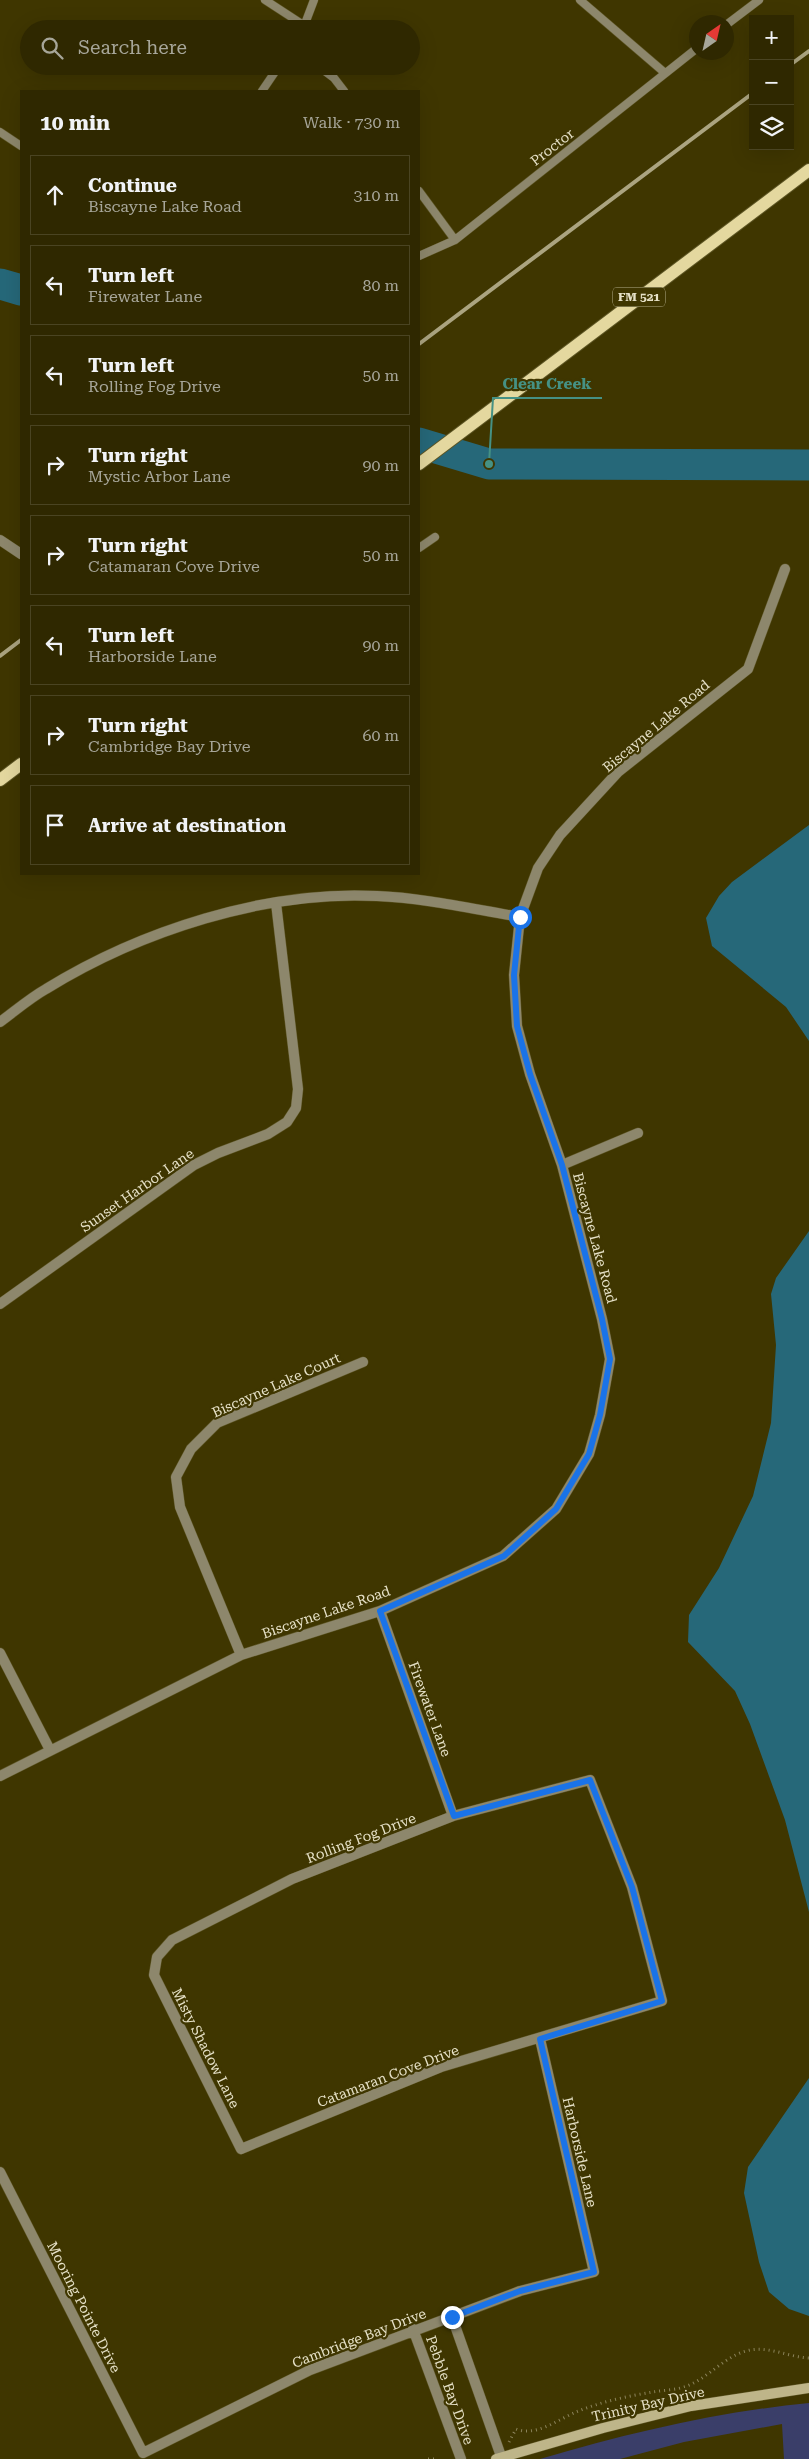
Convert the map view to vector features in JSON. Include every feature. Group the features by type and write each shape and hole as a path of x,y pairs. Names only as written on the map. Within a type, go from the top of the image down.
{"main road":[{"name":"FM 521","path":"420,463 809,170"},
{"path":"0,780 20,765"}],"street":[{"path":"0,540 20,553"},
{"name":"Biscayne Lake Road","path":"0,1776 241,1655 380,1611 504,1556 556,1509 589,1454 600,1415 610,1359 602,1319 562,1165 530,1074 517,1026 514,975 520,917 538,868 560,835 618,772 748,669 785,569"},
{"path":"0,1022 45,989 147,938 190,922 276,904 331,897 376,896 417,899 520,917"},
{"name":"Sunset Harbor Lane","path":"0,1304 194,1165 218,1153 268,1134 288,1122 296,1108 298,1089 276,904"},
{"path":"562,1165 638,1133"},
{"name":"Biscayne Lake Court","path":"241,1655 180,1507 176,1477 191,1449 217,1423 363,1362"},
{"name":"Firewater Lane","path":"380,1611 454,1816"},
{"path":"0,1653 50,1750"},
{"name":"Rolling Fog Drive","path":"157,1957 172,1940 292,1880 454,1816 590,1780 632,1887 662,2001"},
{"name":"Misty Shadow Lane","path":"157,1957 154,1975 241,2149"},
{"name":"Catamaran Cove Drive","path":"241,2149 441,2067 540,2039 662,2001"},
{"name":"Harborside Lane","path":"540,2039 594,2272"},
{"name":"Mooring Pointe Drive","path":"0,2172 142,2453"},
{"name":"Cambridge Bay Drive","path":"142,2453 310,2370 520,2291 594,2272"},
{"name":"Pebble Bay Drive","path":"452,2317 500,2458"},
{"name":"Pebble Bay Drive","path":"413,2330 461,2459"},
{"name":"Trinity Bay Drive","path":"500,2458 692,2406 809,2388"}],"lane":[{"path":"266,0 293,20"},
{"path":"307,20 314,0"},
{"path":"580,0 665,73"},
{"path":"734,20 759,0"},
{"name":"Proctor","path":"420,256 455,240 689,54"},
{"path":"263,90 273,75"},
{"path":"330,75 343,90"},
{"path":"0,132 20,145"},
{"path":"420,192 455,240"},
{"path":"420,547 435,537"}],"path":[{"path":"500,2458 516,2429 535,2431 577,2412 602,2404 652,2392 685,2387 707,2376 743,2352 756,2349 776,2350 809,2358"},
{"path":"428,2459 435,2459"}],"shaded area":[{"path":"809,825 809,1041 786,1007 712,946 706,918 719,896 732,882"},
{"path":"809,1231 809,1912 785,1820 750,1724 735,1691 688,1642 689,1615 719,1568 753,1496 771,1423 776,1345 771,1294 776,1278"},
{"path":"809,2078 809,2316 789,2309 769,2292 759,2262 744,2193 748,2167"},
{"path":"809,2403 809,2459 784,2459 782,2424 684,2442 620,2459 540,2459 673,2425 741,2412"}],"waterway":[{"path":"0,284 20,290"},
{"path":"420,443 489,464 809,465"}],"railway":[{"path":"794,62 809,51"},
{"path":"420,343 749,96"},
{"path":"0,656 20,641"}],"place":[{"name":"Clear Creek","path":"489,464"}],"route":[{"path":"452,2317 520,2291 594,2272 540,2039 662,2001 632,1887 590,1780 454,1816 380,1611 504,1556 556,1509 589,1454 600,1415 610,1359 602,1319 562,1165 530,1074 517,1026 514,975 520,917"}]}
